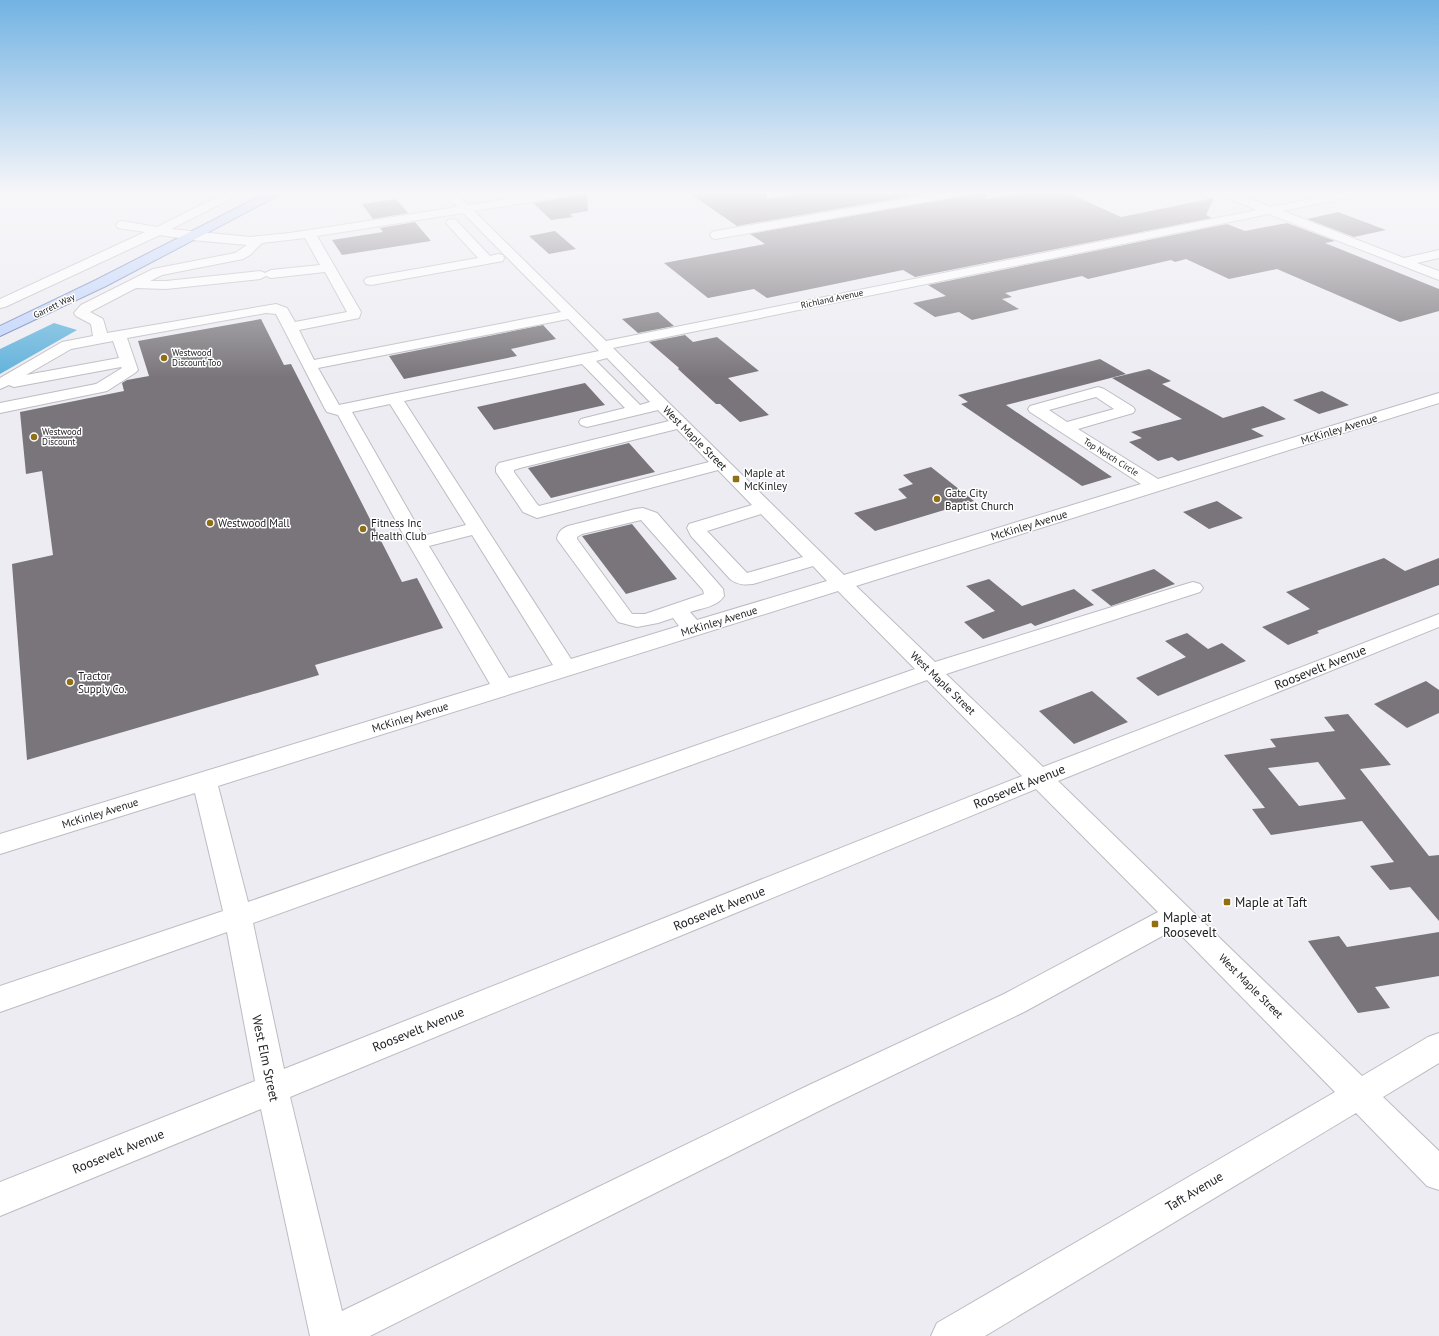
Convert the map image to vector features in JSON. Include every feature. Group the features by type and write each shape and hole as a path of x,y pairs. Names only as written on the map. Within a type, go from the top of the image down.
{"main road":[{"name":"Garrett Way","path":"0,315 65,287 131,253"},
{"name":"Garrett Way","path":"0,332 158,253"}],"street":[{"path":"0,304 110,253"},
{"path":"100,339 98,322 81,313 133,284 167,269 239,256 244,253"},
{"path":"290,327 354,315 354,312 320,253"},
{"path":"481,253 487,260"},
{"name":"West Maple Street","path":"509,253 572,314 816,559 932,671 1439,1174"},
{"name":"Richland Avenue","path":"343,410 585,358 607,350 1064,253"},
{"path":"1381,253 1439,276"},
{"path":"1403,262 1439,254"},
{"path":"371,281 512,256"},
{"path":"133,284 166,285 328,268"},
{"path":"2,382 67,345 266,309 276,308 282,311 333,409 343,410 418,543 504,688"},
{"path":"309,365 572,314"},
{"path":"0,408 101,388 130,370 119,336"},
{"path":"585,358 636,410"},
{"path":"2,382 9,383 127,361"},
{"name":"McKinley Avenue","path":"0,844 1439,398"},
{"path":"395,399 566,668"},
{"path":"587,422 662,404"},
{"path":"680,423 514,464 505,467 505,472 530,508 538,512 722,464"},
{"name":"Top Notch Circle","path":"1065,428 1156,486"},
{"path":"765,507 696,528 737,575 743,579 753,578 816,559"},
{"path":"643,514 650,517 713,589 714,596 708,600 677,609 631,622 625,618 567,539 567,534 575,530 635,515 643,514"},
{"path":"418,543 477,528"},
{"path":"0,999 238,917 932,671 1193,588"},
{"path":"677,609 693,629"},
{"name":"Roosevelt Avenue","path":"0,1199 1040,778 1439,620"},
{"name":"West Elm Street","path":"204,780 238,917 272,1088 330,1336"},
{"path":"330,1336 811,1100 1014,1003 1178,914"},
{"name":"Taft Avenue","path":"950,1336 1439,1047"}],"water":[{"path":"54,323 77,330 0,374 0,349"}],"building":[{"path":"715,253 1034,253 915,277 903,270 767,298 754,289 708,298 664,263"},
{"path":"1083,253 1351,253 1439,289 1439,311 1400,322 1277,269 1229,279 1186,259 1175,262 1171,260 1088,279 1082,276 1005,293 1012,297 1002,299 1019,309 972,320 959,312 935,317 913,303 946,296 928,285"},
{"path":"658,312 674,326 638,333 622,319"},
{"name":"Westwood Mall","path":"261,319 284,365 291,364 402,582 417,578 443,628 315,665 319,675 27,760 12,564 53,555 42,471 26,474 20,412 124,391 122,383 127,380 149,376 138,341"},
{"path":"543,325 556,339 511,349 517,356 404,379 389,356"},
{"path":"685,335 693,342 717,337 759,371 728,378 769,415 740,422 720,404 716,404 678,369 679,368 649,342"},
{"path":"1100,359 1126,374 1006,405 1112,477 1082,486 961,404 968,402 958,395"},
{"path":"1149,369 1171,381 1162,384 1223,418 1263,406 1286,419 1251,429 1264,436 1178,461 1172,457 1158,461 1129,442 1142,438 1131,432 1182,419 1112,378"},
{"path":"585,383 605,405 494,430 477,407"},
{"path":"1322,391 1349,405 1319,414 1293,400"},
{"path":"629,443 655,472 551,498 528,468"},
{"name":"Gate City Baptist Church","path":"931,467 974,501 875,531 854,513 907,498 898,489 913,484 903,475"},
{"path":"1217,501 1243,518 1209,529 1183,512"},
{"path":"632,524 677,579 626,594 582,536"},
{"path":"1384,558 1405,571 1439,558 1439,585 1317,631 1319,633 1288,645 1262,627 1310,609 1286,592"},
{"path":"1154,569 1175,584 1111,606 1091,590"},
{"path":"989,579 1022,606 1074,589 1094,605 1035,626 1031,623 983,639 964,622 995,611 966,586"},
{"path":"1187,633 1208,649 1222,643 1246,661 1158,696 1136,678 1186,657 1165,641"},
{"path":"1426,681 1439,690 1439,713 1407,728 1374,704"},
{"path":"1092,691 1128,722 1074,744 1039,711"},
{"path":"1348,714 1391,765 1360,769 1429,856 1439,855 1439,921 1410,887 1390,890 1370,866 1394,862 1362,821 1271,835 1252,809 1265,808 1224,755 1276,747 1270,739 1335,731 1324,717","holes":["1318,762 1346,799 1299,806 1268,768"]},
{"path":"1439,932 1439,976 1375,987 1390,1008 1358,1013 1308,941 1339,936 1347,947"}],"place":[{"name":"Westwood Discount Too","path":"164,358"},
{"name":"Westwood Discount","path":"34,437"},
{"name":"Maple at McKinley","path":"736,479"},
{"name":"Gate City Baptist Church","path":"937,499"},
{"name":"Westwood Mall","path":"210,523"},
{"name":"Fitness Inc Health Club","path":"363,529"},
{"name":"Tractor Supply Co.","path":"70,682"},
{"name":"Maple at Taft","path":"1227,902"},
{"name":"Maple at Roosevelt","path":"1155,924"}]}
